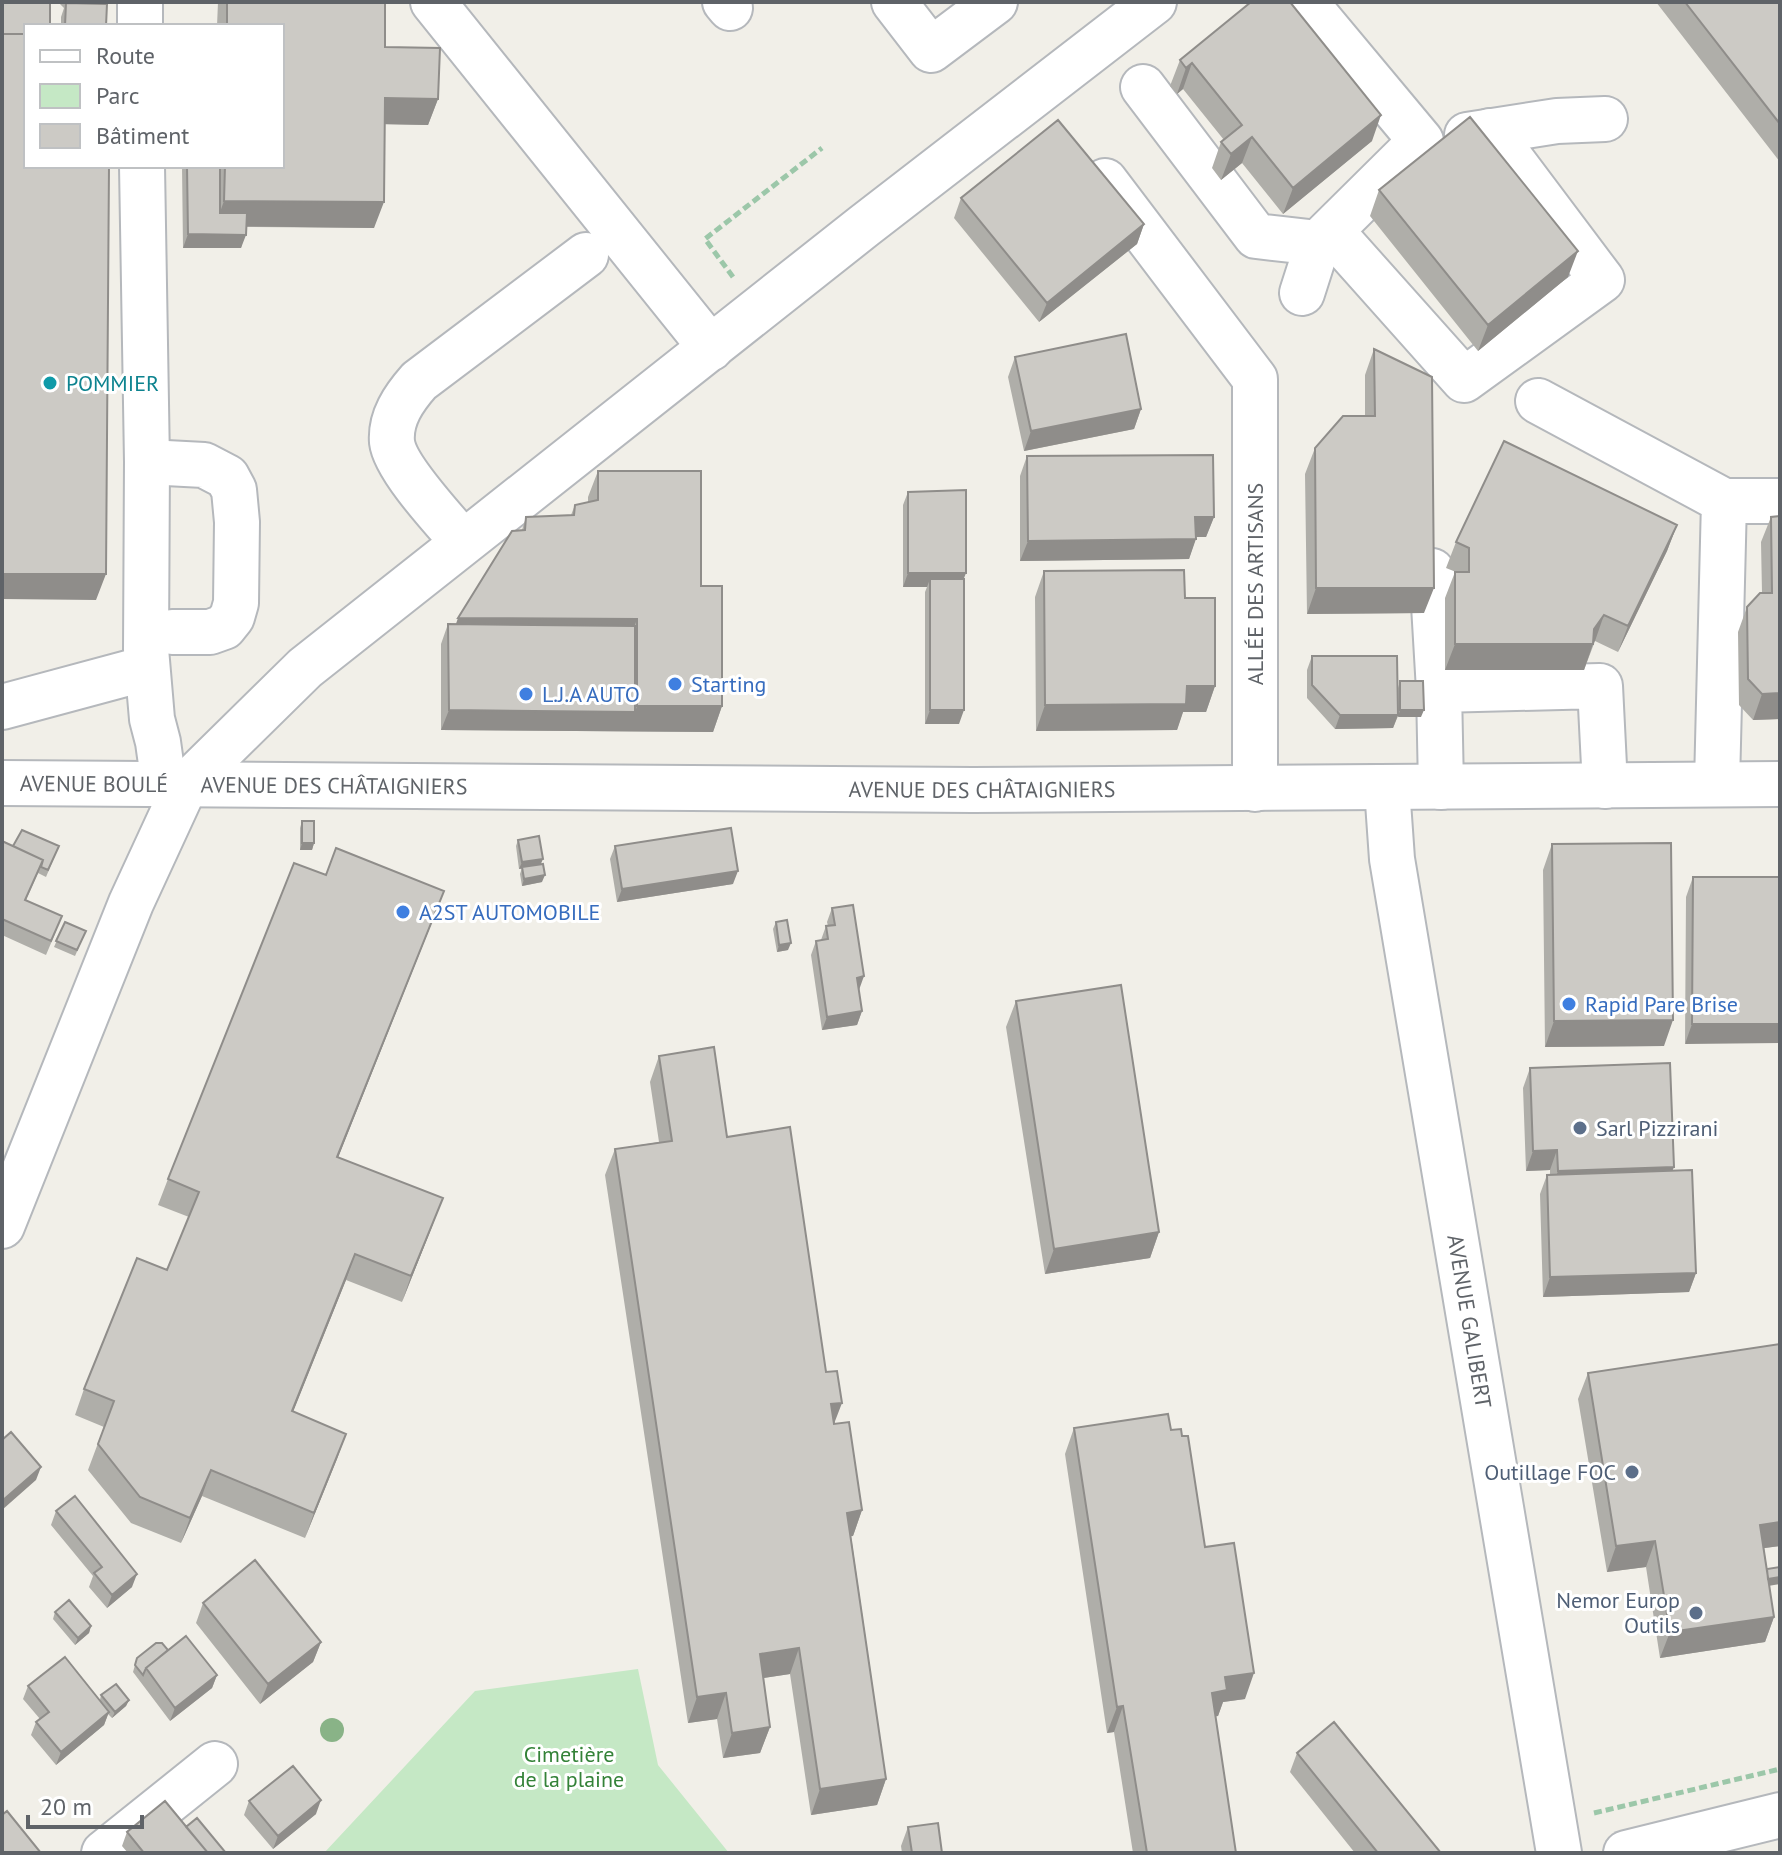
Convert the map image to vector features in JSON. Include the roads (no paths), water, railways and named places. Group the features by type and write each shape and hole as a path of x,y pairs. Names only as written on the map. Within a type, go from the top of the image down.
{"street":[{"path":"140,2 140,24"},
{"path":"433,2 711,348"},
{"path":"894,2 918,60 995,2"},
{"path":"2,1226 131,903 174,786 305,668 986,130 1154,2"},
{"path":"1305,2 1421,141"},
{"path":"1143,87 1256,236 1325,237 1464,380 1602,280 1490,131"},
{"path":"1302,293 1325,237 1421,141 1557,121 1605,119"},
{"name":"ALLÉE DES ARTISANS","path":"1083,152 1255,379 1255,789"},
{"path":"142,168 147,668 152,719 174,786"},
{"path":"463,542 400,461 392,443 394,420 404,398 419,381 586,255"},
{"path":"1538,401 1724,501 1780,501"},
{"path":"147,462 204,465 227,477 234,490 236,603 232,617 224,627 210,632 172,632"},
{"path":"1717,784 1724,501"},
{"path":"1432,571 1441,787"},
{"path":"2,707 147,668"},
{"path":"1439,690 1600,686 1605,786"},
{"name":"AVENUE BOULÉ","path":"2,783 174,786"},
{"name":"AVENUE DES CHÂTAIGNIERS","path":"174,786 1255,789 1780,784"},
{"name":"AVENUE GALIBERT","path":"1387,788 1392,859 1557,1838"},
{"path":"104,1853 215,1764"},
{"path":"1626,1853 1780,1815"}],"place":[{"name":"POMMIER","path":"50,383"},
{"name":"Starting","path":"675,684"},
{"name":"L.J.A AUTO","path":"526,694"},
{"name":"A2ST AUTOMOBILE","path":"403,912"},
{"name":"Rapid Pare Brise","path":"1569,1004"},
{"name":"Sarl Pizzirani","path":"1580,1128"},
{"name":"Outillage FOC","path":"1632,1472"},
{"name":"Nemor Europ Outils","path":"1696,1613"}],"park label":[{"name":"Cimetière de la plaine","path":"569,1766"}]}
